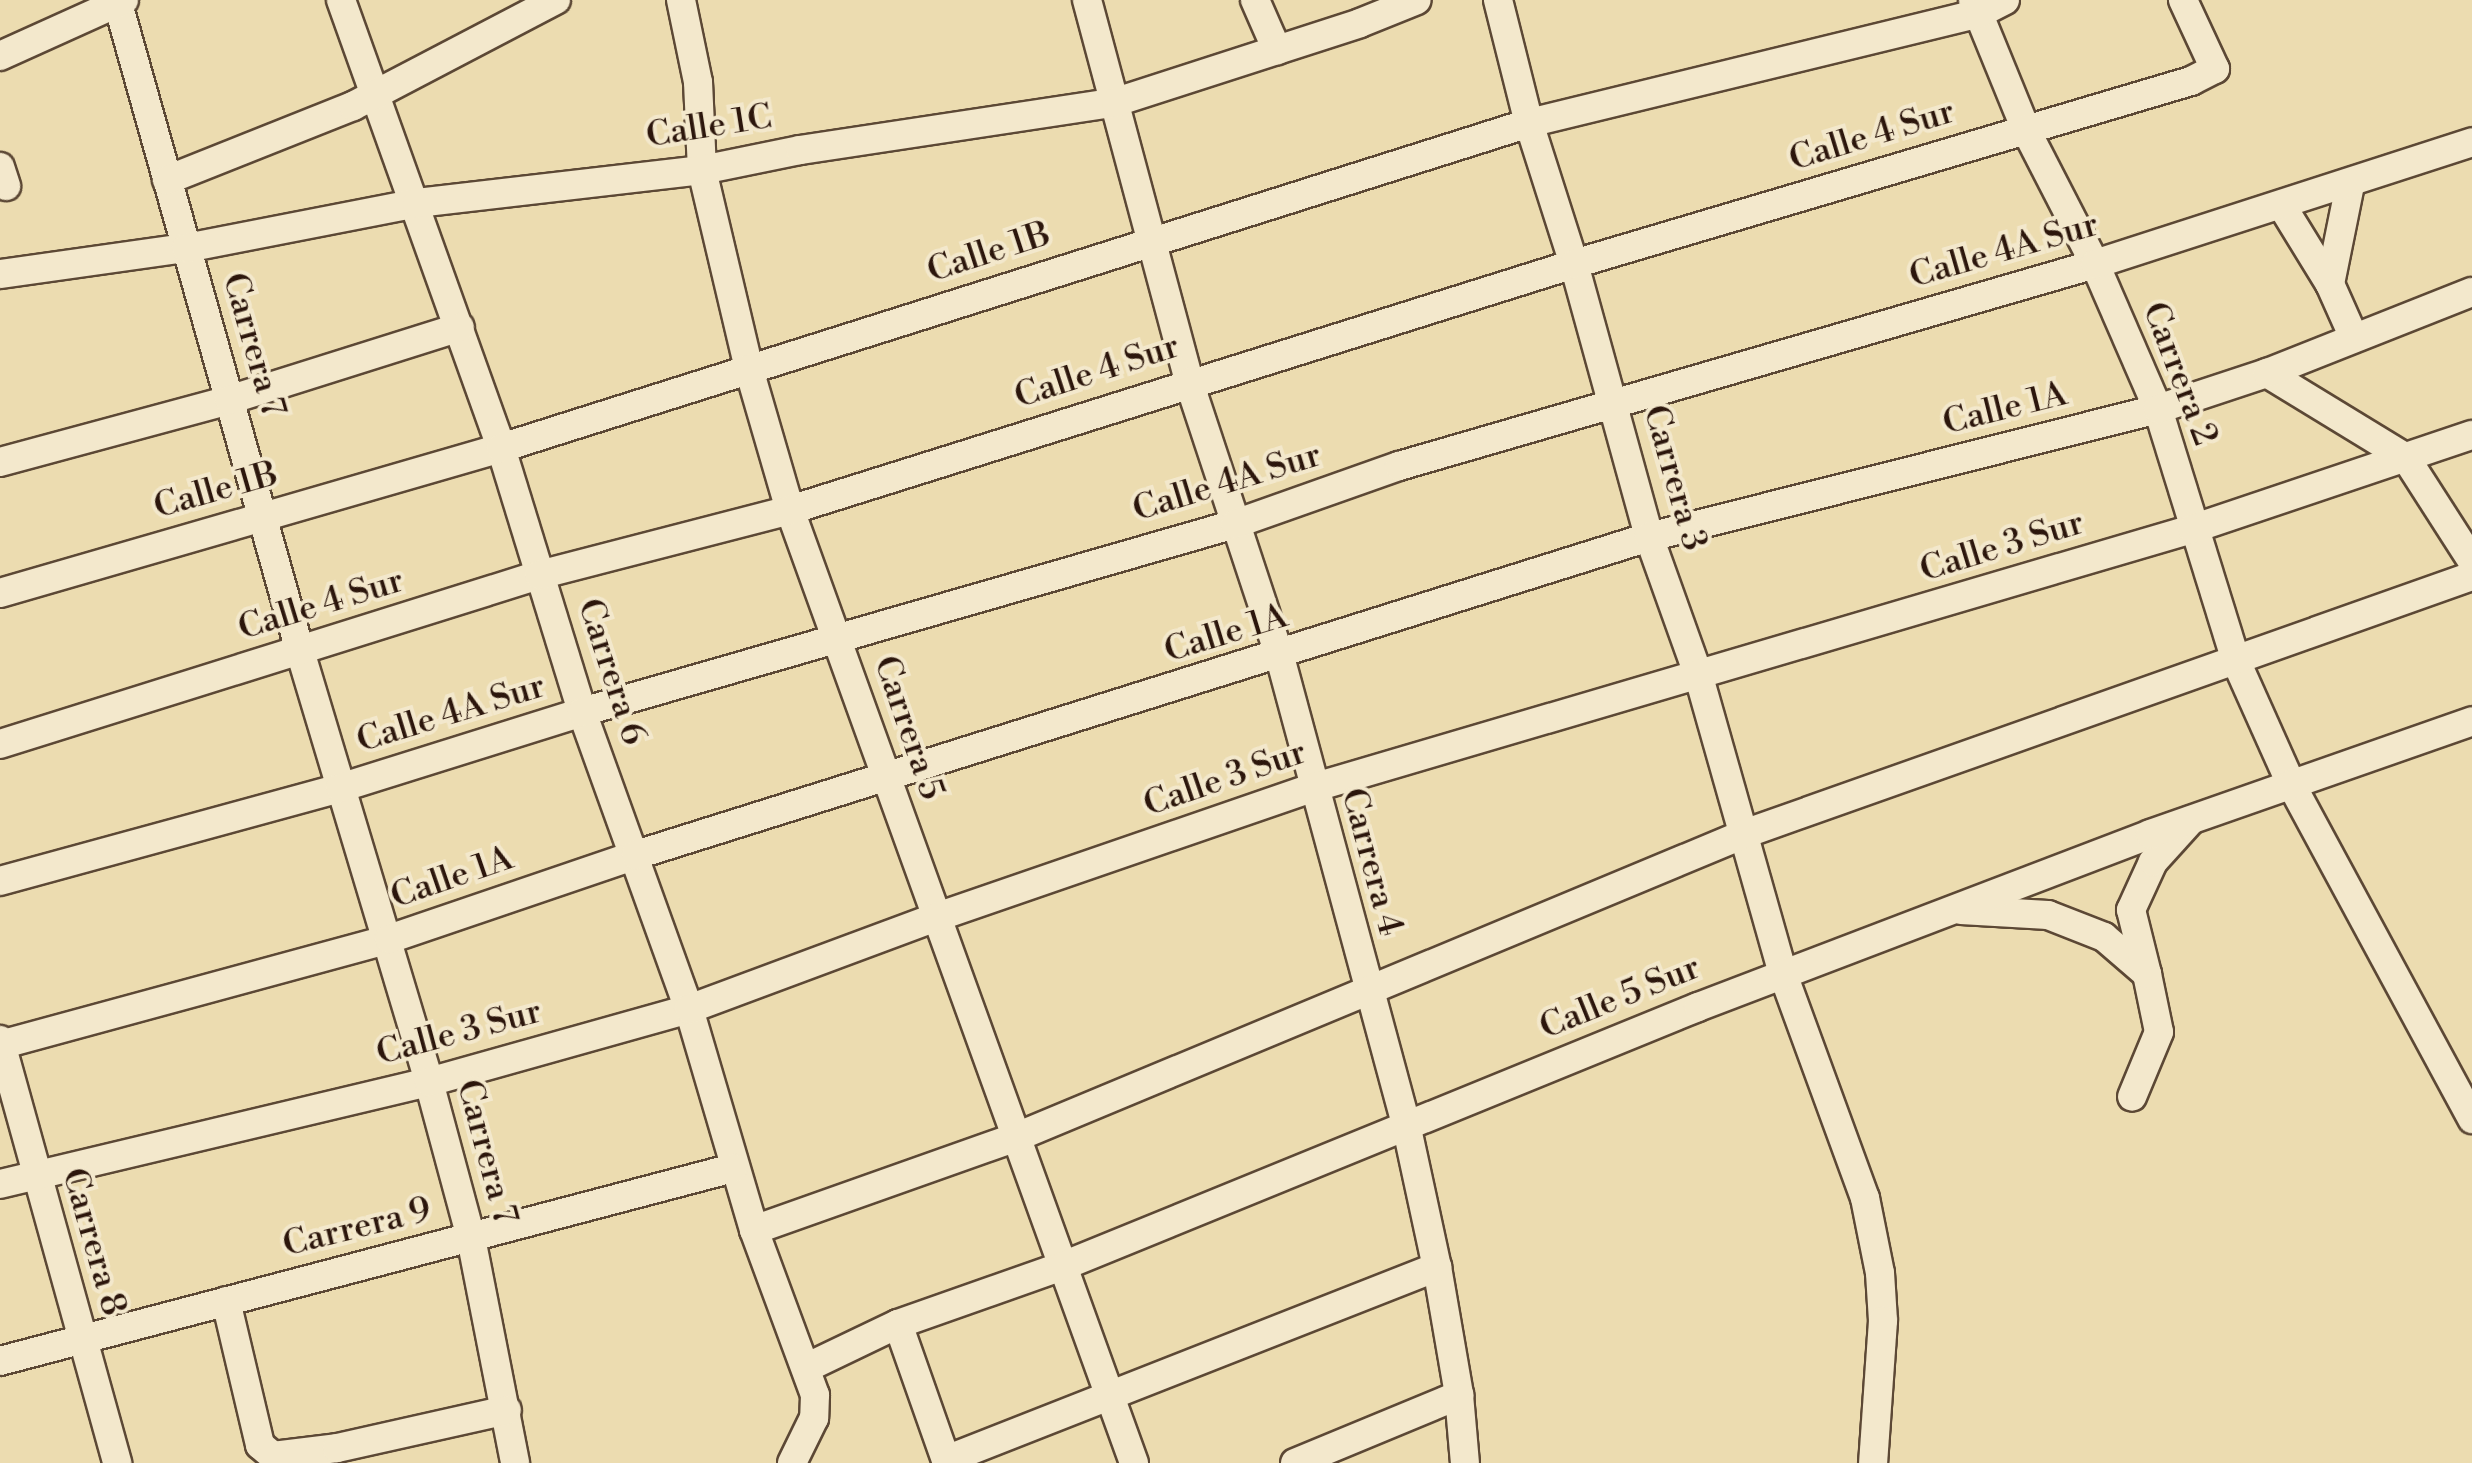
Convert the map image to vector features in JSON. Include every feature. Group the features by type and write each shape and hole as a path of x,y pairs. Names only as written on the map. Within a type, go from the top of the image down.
{"street":[{"name":"Carrera 6","path":"341,0 460,327 582,712 689,1009 754,1230 806,1368 816,1410 792,1463"},
{"path":"167,180 374,95 556,0"},
{"name":"Carrera 5","path":"681,0 699,96 702,170 749,369 790,510 1134,1463"},
{"name":"Carrera 4","path":"1087,0 1189,382 1280,657 1367,992 1406,1124 1437,1267 1459,1396 1465,1463"},
{"path":"1255,0 1277,50"},
{"name":"Calle 1C","path":"0,274 186,248 418,204 702,170 800,150 1116,102 1416,0"},
{"name":"Carrera 3","path":"1498,0 1528,124 1574,264 1649,538 1699,677 1784,974 1838,1117 1874,1234 1883,1321 1874,1463"},
{"name":"Calle 4 Sur","path":"0,744 540,576 790,510 1574,264 2192,81 2215,69 2182,0"},
{"path":"0,56 120,1"},
{"name":"Carrera 7","path":"120,1 300,651 429,1082 471,1238 516,1463"},
{"name":"Calle 1B","path":"0,593 501,448 1528,124 1986,4"},
{"name":"Carrera 2","path":"1986,4 2026,130 2095,264 2158,409 2192,529 2236,661 2291,784 2472,1119"},
{"name":"Calle 4A Sur","path":"0,881 340,788 582,712 1234,524 1400,466 2095,264 2350,185 2472,142"},
{"path":"2330,284 2350,185"},
{"path":"2282,206 2330,284 2354,338"},
{"name":"Calle 1A","path":"0,1044 389,939 636,855 1280,657 1649,538 2158,409 2267,373 2472,292"},
{"path":"0,462 229,400 460,327"},
{"path":"2267,373 2406,458 2472,561"},
{"name":"Calle 3 Sur","path":"0,1184 34,1172 429,1082 689,1009 937,917 1312,788 2192,529 2472,435"},
{"path":"754,1230 1019,1136 1744,834 2472,576"},
{"name":"Calle 5 Sur","path":"806,1368 898,1324 1063,1266 1406,1124 1950,909 2472,721"},
{"path":"2132,1096 2158,1032 2131,910 2154,862 2191,820"},
{"path":"1950,909 2048,915 2104,938 2147,974"},
{"name":"Carrera 8","path":"0,1044 117,1463"},
{"name":"Carrera 9","path":"0,1361 734,1168"},
{"path":"898,1324 947,1461 1437,1267"},
{"path":"226,1301 260,1444 273,1456 337,1448 507,1410"},
{"path":"1295,1463 1459,1396"}]}
